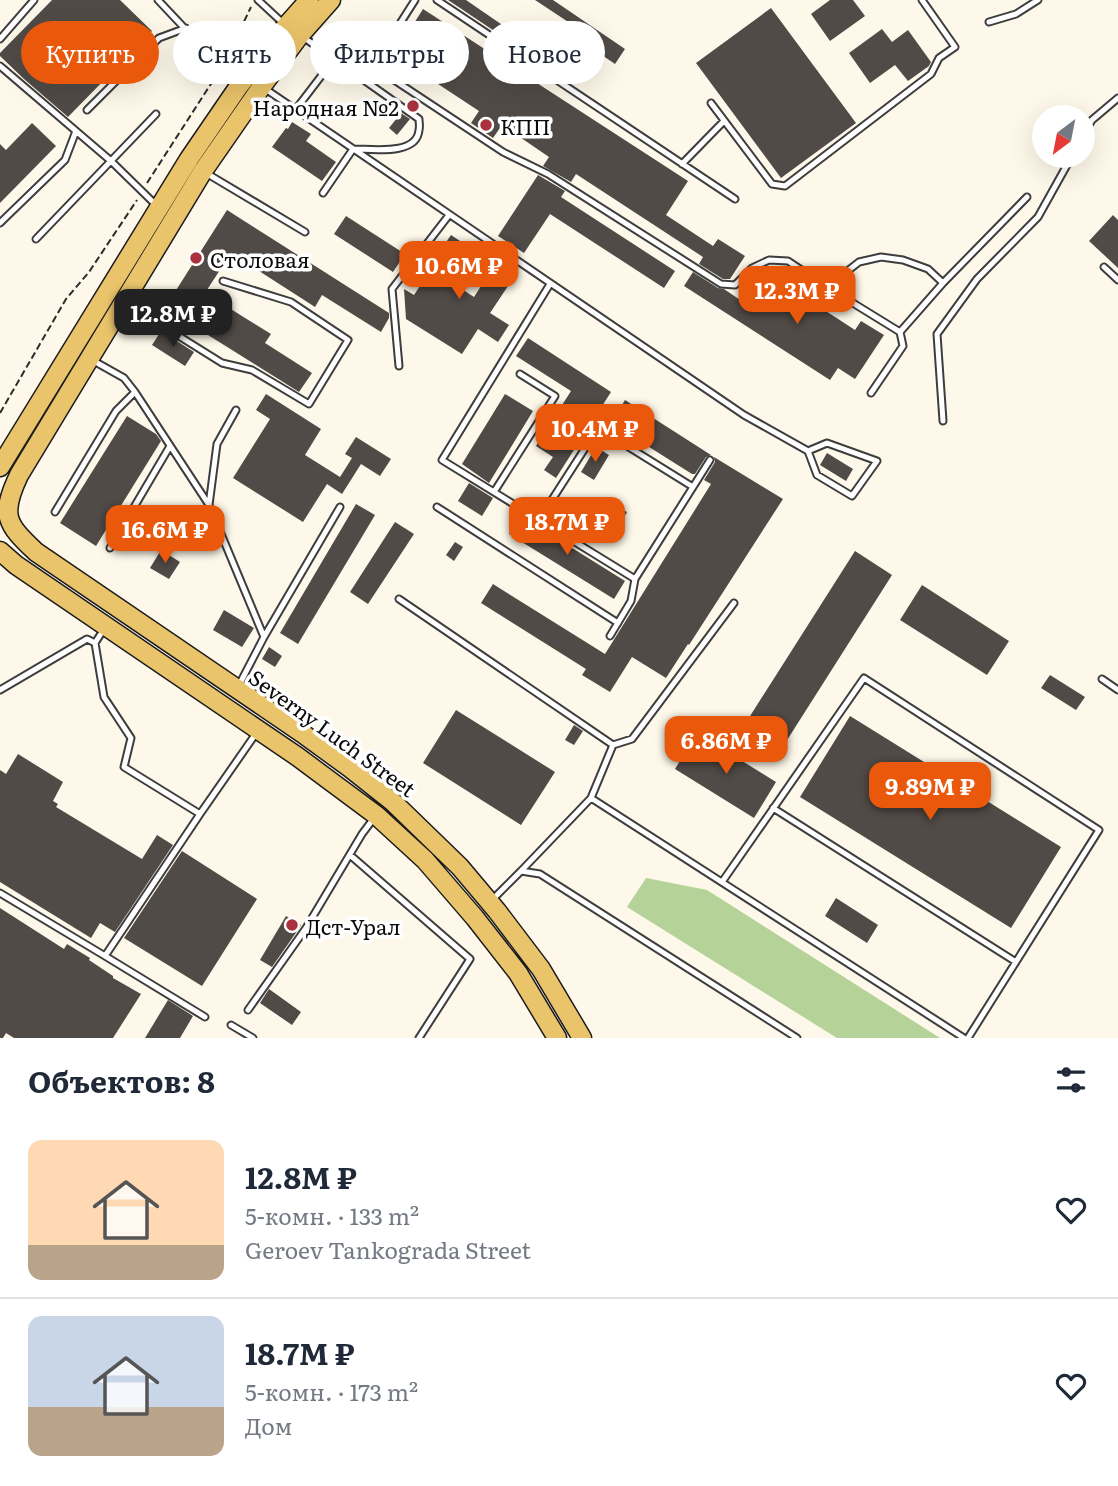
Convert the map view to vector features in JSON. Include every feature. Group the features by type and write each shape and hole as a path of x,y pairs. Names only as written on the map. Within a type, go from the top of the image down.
{"main road":[{"path":"296,25 309,0"},
{"path":"296,29 331,0"},
{"path":"0,467 4,449 159,209 188,159 239,86"},
{"path":"89,359 203,171 261,86"},
{"name":"Severny Luch Street","path":"89,359 10,493 7,515 16,533 36,552 350,768 393,802 460,867 490,902 541,969 582,1038"},
{"name":"Severny Luch Street","path":"0,551 16,565 309,765 376,815 425,860 475,918 518,973 557,1038"}],"lane":[{"path":"0,39 34,0"},
{"path":"158,0 179,21"},
{"path":"256,0 281,21"},
{"path":"402,21 415,0"},
{"path":"437,0 735,199"},
{"path":"711,103 772,184 785,186 931,74 939,58 955,47 922,0"},
{"path":"989,22 1016,14 1038,0"},
{"path":"87,110 159,38 173,33"},
{"path":"0,66 111,161 159,209"},
{"path":"296,109 315,84"},
{"path":"353,149 399,149 412,144 420,133 419,118 371,84"},
{"path":"400,84 503,152 548,174 720,284 735,285 752,268 769,260 789,261 900,332 903,346 871,393"},
{"path":"261,86 744,415 808,451 817,475 852,496 877,461 827,443 808,451"},
{"path":"1096,117 1118,98"},
{"path":"36,239 156,114"},
{"path":"682,164 724,121"},
{"path":"0,223 65,160 76,131"},
{"path":"323,193 353,149"},
{"path":"943,422 937,334 977,279 1038,217 1065,168"},
{"path":"203,171 305,232"},
{"path":"900,332 943,283 1027,197"},
{"path":"399,366 392,289 449,215"},
{"path":"827,287 859,262 881,257 903,260 928,269 943,283"},
{"path":"1104,267 1118,280"},
{"path":"123,302 222,363 251,370 309,404 348,340 291,302 223,281"},
{"path":"550,284 443,460 635,579"},
{"path":"89,359 124,378 209,505 264,637"},
{"path":"494,492 555,396 520,374"},
{"path":"55,512 116,411 135,392"},
{"path":"209,505 217,444 236,410"},
{"path":"539,520 598,428 693,486"},
{"path":"110,548 170,446"},
{"path":"610,636 631,601 635,579 710,460"},
{"path":"237,690 264,637 340,507"},
{"path":"437,507 618,623"},
{"path":"399,599 613,745"},
{"path":"613,745 632,739 734,603"},
{"path":"106,626 95,643 104,697 131,738 124,766 200,814"},
{"path":"0,690 87,639 95,643"},
{"path":"591,799 966,1038 1099,830 864,678 722,882"},
{"path":"1102,679 1118,690"},
{"path":"105,956 258,730"},
{"path":"490,902 591,799 613,745"},
{"path":"773,808 1016,962"},
{"path":"248,1010 306,928 376,815"},
{"path":"349,855 470,959 419,1038"},
{"path":"520,871 540,874 797,1038"},
{"path":"0,893 205,1017"},
{"path":"231,1025 253,1038"}],"path":[{"path":"245,21 256,0"},
{"path":"0,412 66,299 89,272 211,84"}],"green space":[{"path":"646,878 707,890 940,1038 837,1038 627,907"}],"building":[{"path":"52,0 120,0 142,21 31,21"},
{"path":"448,0 466,0 497,21 483,21 483,23"},
{"path":"535,0 553,0 584,21 567,21"},
{"path":"830,0 853,0 865,16 830,41 811,14"},
{"path":"771,8 856,123 781,178 696,63"},
{"path":"423,9 441,21 415,21"},
{"path":"882,29 892,42 908,30 931,62 929,66 908,81 895,65 870,83 849,53"},
{"path":"21,32 21,76 0,56"},
{"path":"605,35 625,49 615,64 605,57"},
{"path":"469,39 483,48 483,84 539,84 688,181 666,215 713,246 718,239 745,256 730,279 723,279 699,264 703,257 576,174 571,182 543,166 549,157 502,125 493,138 471,123 479,111 438,84 469,84"},
{"path":"30,84 100,84 68,117"},
{"path":"401,113 410,119 397,135 389,128"},
{"path":"292,122 311,134 306,141 336,162 322,181 272,147"},
{"path":"32,123 56,146 0,203 0,144 6,150"},
{"path":"538,175 565,191 561,197 675,271 664,288 550,214 524,253 498,236"},
{"path":"227,210 389,313 381,332 322,295 315,307 231,253 205,293 271,334 265,343 312,373 299,392 184,320 178,329 159,317"},
{"path":"1113,215 1118,220 1118,268 1089,241"},
{"path":"346,216 405,254 393,272 334,234"},
{"path":"451,235 514,277 490,313 509,325 498,342 478,329 462,354 406,319 404,289 414,295 431,269 474,297 485,280 440,251"},
{"path":"693,272 749,306 769,274 855,330 861,321 884,335 855,379 838,368 830,380 684,286"},
{"path":"161,331 194,352 185,366 152,345"},
{"path":"528,338 611,392 556,478 544,470 553,457 536,446 571,391 516,356"},
{"path":"266,394 321,429 305,455 340,477 352,458 345,454 356,437 391,459 380,476 361,464 342,494 327,484 303,522 233,478 270,419 256,410"},
{"path":"505,394 533,411 489,483 462,464"},
{"path":"625,400 711,455 706,457 695,474 692,474 611,423"},
{"path":"127,416 156,434 161,441 96,546 60,523"},
{"path":"596,447 609,455 594,480 581,472"},
{"path":"827,453 853,469 846,481 820,465"},
{"path":"714,457 783,499 666,678 632,657 610,692 582,675 586,669 481,603 493,584 605,654 711,484 704,480 715,462"},
{"path":"469,483 493,498 482,516 458,501"},
{"path":"611,503 627,512 616,531 600,521"},
{"path":"356,504 375,515 298,644 280,633"},
{"path":"521,516 625,581 614,599 509,534"},
{"path":"395,522 414,534 368,604 350,592"},
{"path":"455,542 463,547 454,561 446,555"},
{"path":"161,550 180,562 169,579 150,568"},
{"path":"855,551 892,575 782,748 745,724"},
{"path":"922,585 1009,641 987,675 900,620"},
{"path":"224,610 254,628 242,647 213,630"},
{"path":"269,647 282,656 275,667 262,659"},
{"path":"1050,675 1085,697 1076,710 1041,688"},
{"path":"456,710 555,772 521,825 423,763"},
{"path":"850,716 1061,847 1011,928 800,797"},
{"path":"574,725 583,731 574,745 565,740"},
{"path":"697,733 776,782 754,818 675,769"},
{"path":"18,754 63,782 53,801 58,804 56,807 142,859 157,835 173,845 115,932 100,923 91,938 0,882 0,770 6,774"},
{"path":"182,851 257,899 202,986 124,938"},
{"path":"836,898 878,925 867,943 825,916"},
{"path":"0,908 64,949 67,944 90,958 89,960 113,978 141,994 113,1038 14,1038 6,1033 0,1038"},
{"path":"286,916 301,925 272,967 260,960"},
{"path":"269,989 301,1012 292,1025 260,1003"},
{"path":"168,1000 193,1016 180,1038 145,1038"}],"place":[{"name":"Народная №2","path":"413,106"},
{"name":"КПП","path":"486,125"},
{"name":"Столовая","path":"196,258"},
{"name":"Дст-Урал","path":"292,925"}]}
